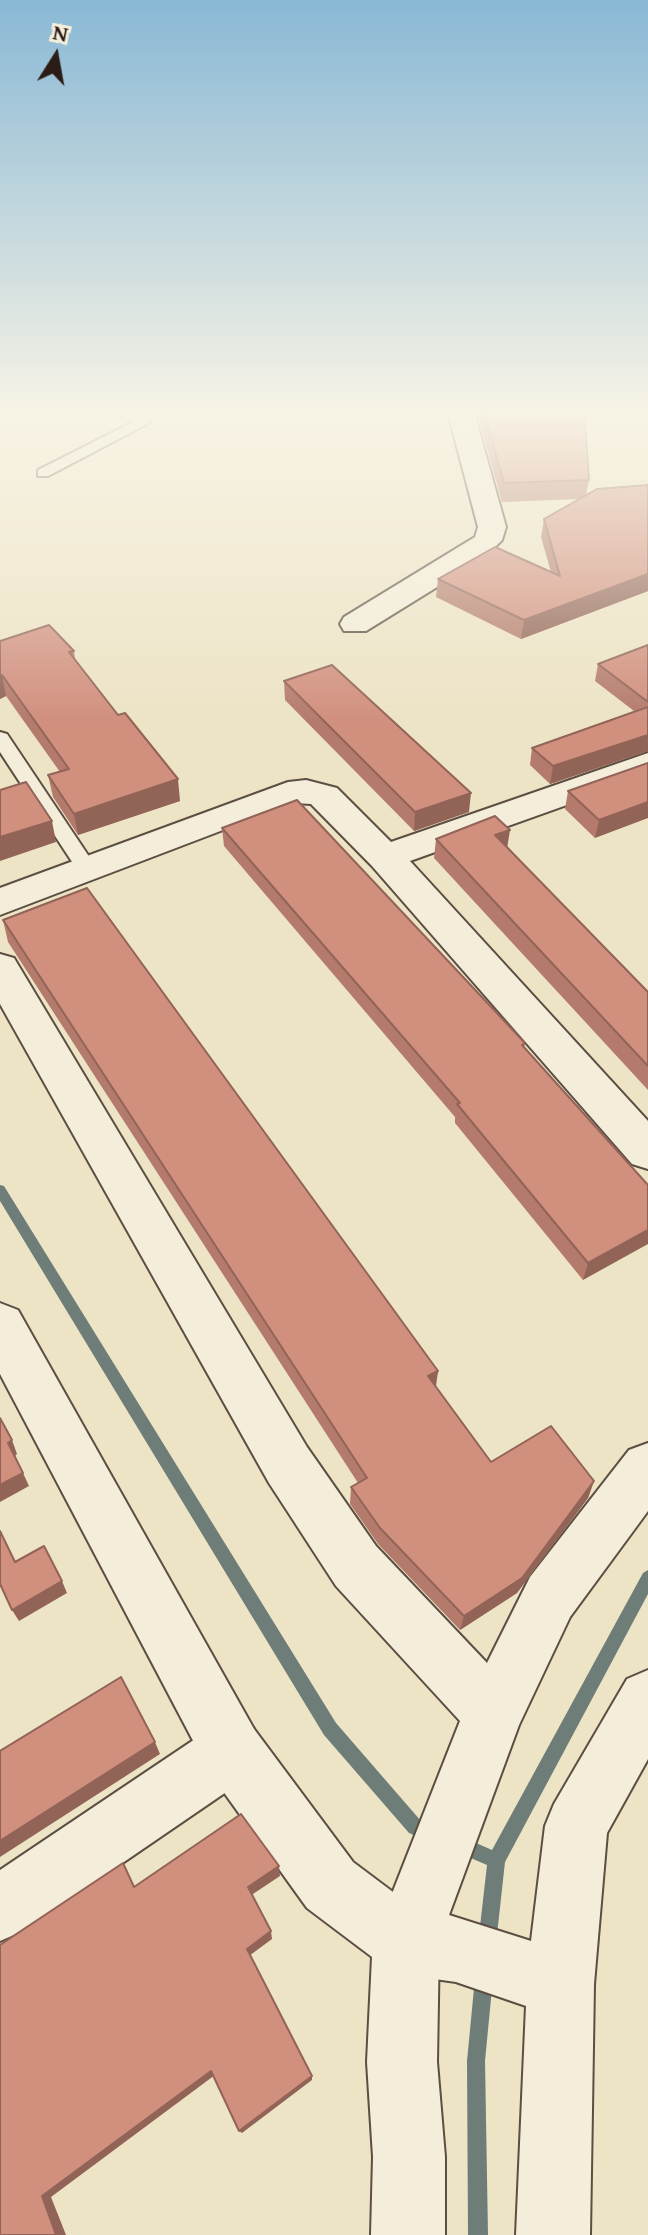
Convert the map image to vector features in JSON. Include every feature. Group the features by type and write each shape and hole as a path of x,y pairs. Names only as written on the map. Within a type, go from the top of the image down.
{"street":[{"path":"355,624 474,552 488,540 492,527 488,513"},
{"path":"385,857 648,764"},
{"path":"0,902 288,793 306,791 324,796 385,857 648,1151"},
{"path":"0,968 288,1465 356,1566 493,1713"},
{"path":"0,1325 232,1751 330,1885 431,1946 560,1984"},
{"path":"408,2235 409,2157 402,2062 431,1946 430,1881 493,1713 550,1597 648,1468"},
{"path":"553,2235 560,1984 576,1826 648,1700"},
{"path":"0,1908 232,1751"}],"lane":[{"path":"0,738 87,869"}],"building":[{"path":"554,513 648,513 648,574 524,620 438,579 495,547 560,576 544,519"},
{"path":"49,625 74,651 69,652 118,715 125,713 178,779 74,814 48,775 69,769 0,676 0,641"},
{"path":"648,645 648,702 598,664"},
{"path":"332,665 471,793 415,812 284,681"},
{"path":"648,707 648,735 553,766 532,748"},
{"path":"648,763 648,802 599,820 568,791"},
{"path":"26,782 52,821 0,837 0,790"},
{"path":"297,800 525,1043 522,1045 648,1185 648,1230 588,1263 457,1104 460,1103 222,828"},
{"path":"495,816 510,830 495,835 648,992 648,1066 436,839"},
{"path":"87,888 438,1371 428,1376 491,1462 551,1426 594,1481 522,1578 464,1616 380,1528 351,1487 367,1478 3,920"},
{"path":"0,1418 12,1440 8,1443 23,1473 0,1485"},
{"path":"0,1531 15,1562 44,1546 62,1581 12,1610 0,1584"},
{"path":"121,1677 155,1742 0,1841 0,1751"},
{"path":"241,1814 279,1866 248,1887 271,1931 247,1949 312,2076 239,2131 211,2071 42,2196 56,2235 0,2235 0,1945 123,1863 134,1887"}],"waterway":[{"path":"0,1190 330,1729 415,1827 433,1834"},
{"path":"496,1860 648,1578"},
{"path":"458,1844 496,1860"},
{"path":"487,1944 496,1860"},
{"path":"478,2235 476,2061 484,1978"}]}
